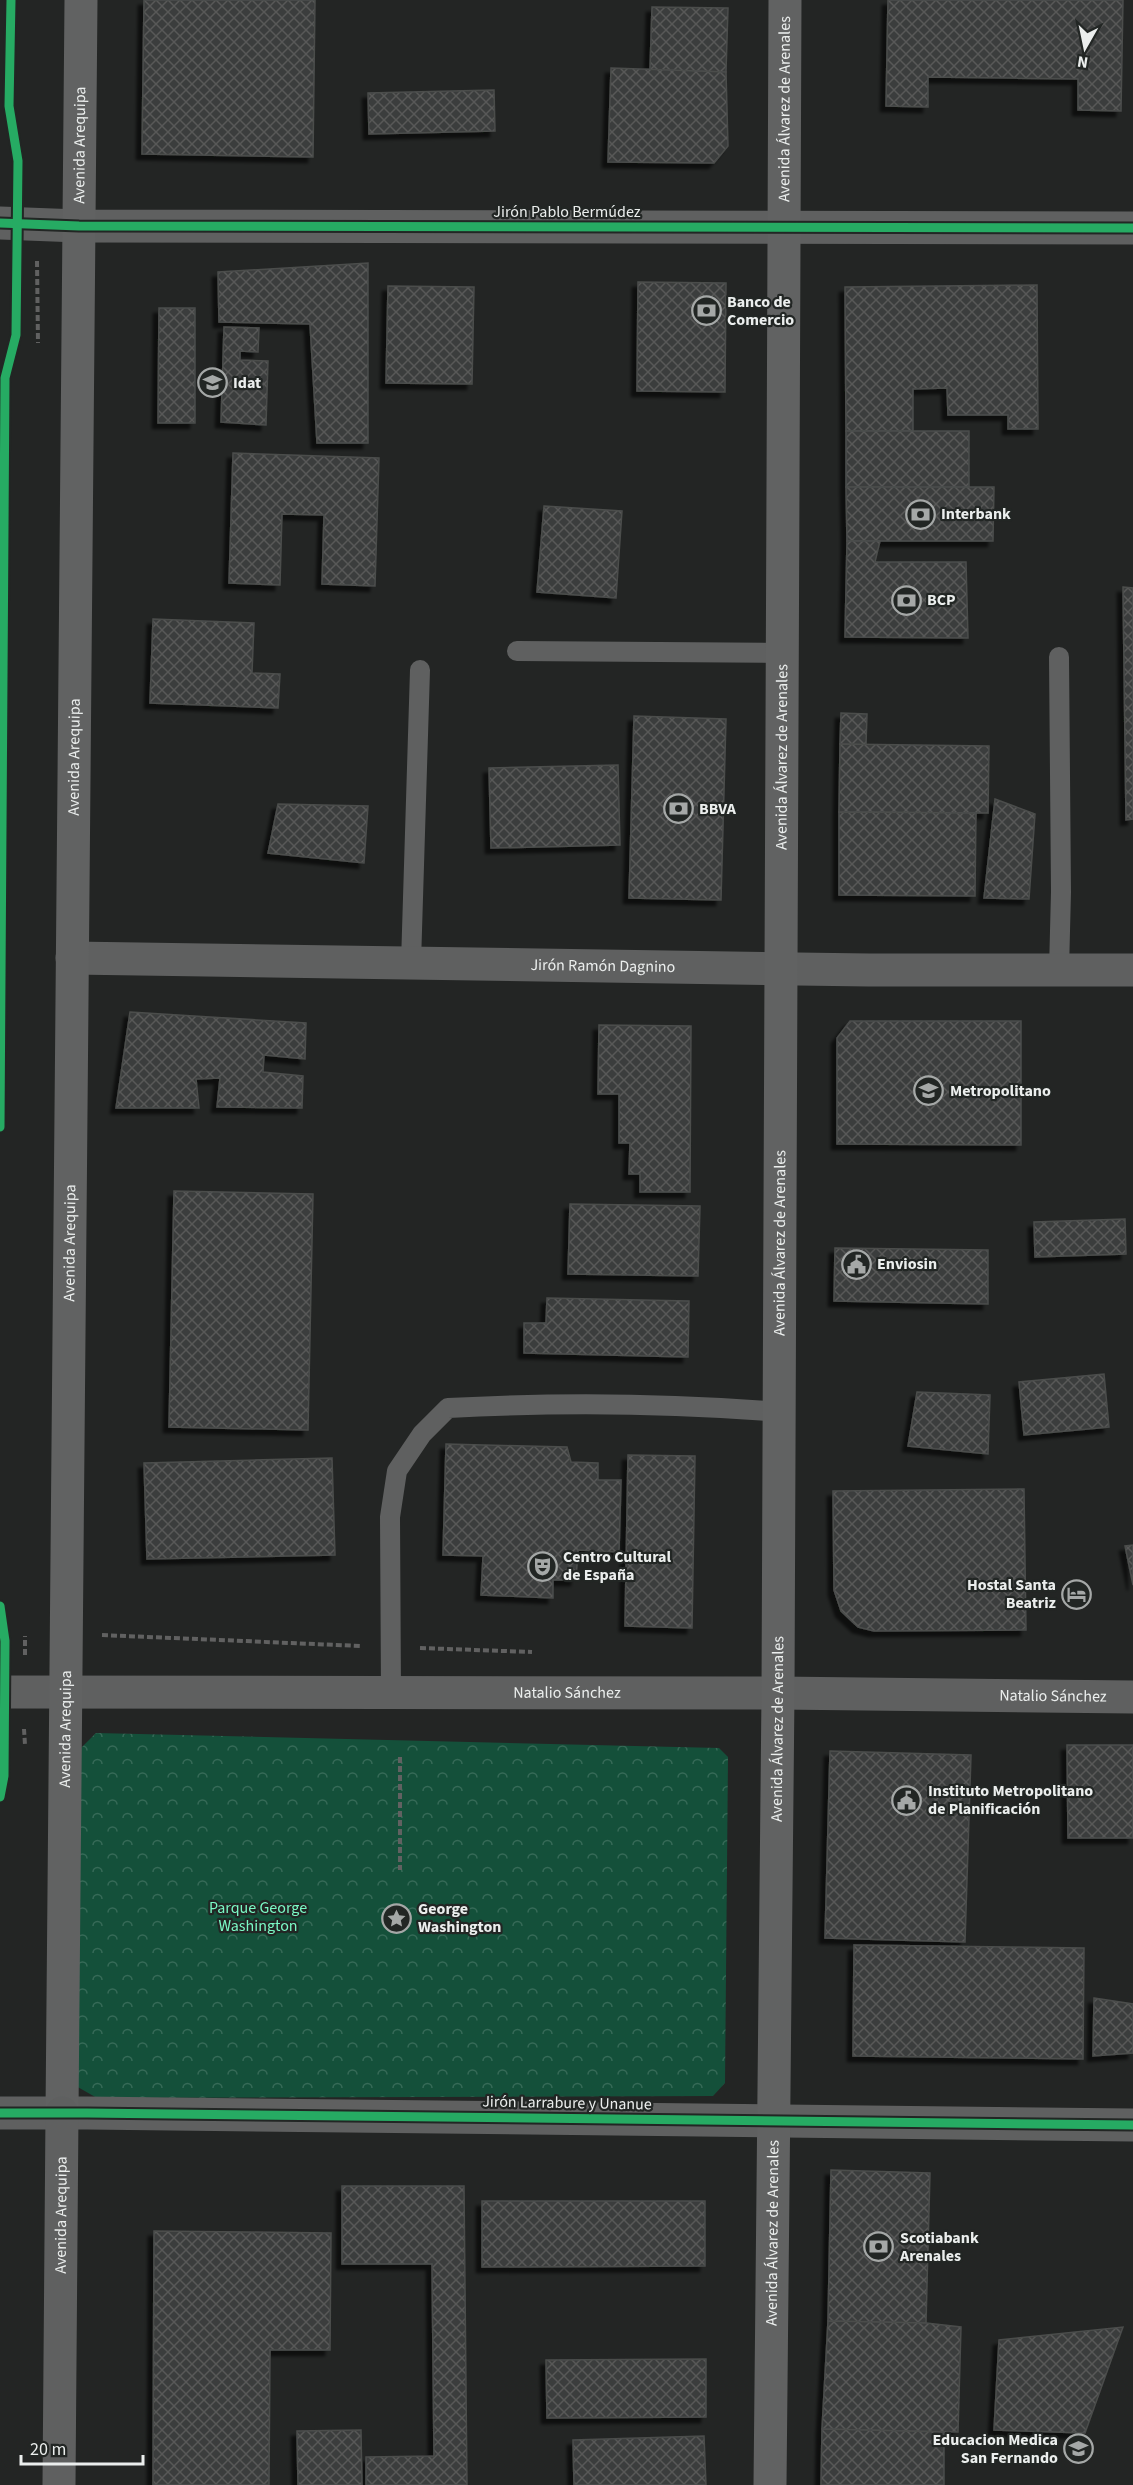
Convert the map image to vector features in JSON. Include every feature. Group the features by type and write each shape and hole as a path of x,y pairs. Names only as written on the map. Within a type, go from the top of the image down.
{"main road":[{"name":"Avenida Arequipa","path":"62,2113 81,0"},
{"name":"Avenida Álvarez de Arenales","path":"770,2485 778,1693 785,0"}],"street":[{"name":"Jirón Pablo Bermúdez","path":"0,223 79,226 1133,228"},
{"name":"Jirón Ramón Dagnino","path":"72,958 780,968 1133,970"},
{"name":"Natalio Sánchez","path":"0,1692 778,1693 1133,1697"},
{"name":"Avenida Arequipa","path":"59,2485 62,2113"},
{"name":"Jirón Larrabure y Unanue","path":"0,2114 1133,2125"}],"lane":[{"path":"517,651 782,653"},
{"path":"1059,657 1061,892 1059,970"},
{"path":"411,963 420,670"},
{"path":"390,1694 390,1517 398,1471 422,1434 448,1408 589,1404 703,1406 778,1412"}],"path":[{"path":"400,1756 400,1870"}],"green space":[{"name":"Parque George Washington","path":"96,1733 719,1748 728,1757 725,2083 713,2096 97,2098 76,2086 80,1749"}],"building":[{"path":"144,0 315,0 313,157 142,154"},
{"path":"888,0 1123,0 1121,111 1078,110 1078,79 928,77 928,107 886,106"},
{"path":"652,7 728,8 726,72 650,70"},
{"path":"611,68 726,72 728,146 714,163 608,162"},
{"path":"494,90 495,131 369,134 368,93"},
{"path":"368,263 368,443 317,443 310,324 219,322 218,272"},
{"path":"638,282 726,283 725,392 637,391"},
{"path":"1037,285 1038,429 1008,429 1008,415 948,415 947,388 913,389 913,431 846,431 845,287"},
{"path":"388,286 474,287 472,384 386,383"},
{"path":"159,308 195,308 195,423 158,423"},
{"path":"224,327 259,328 258,352 240,351 240,360 268,361 266,425 221,422"},
{"path":"846,431 969,431 969,488 846,487"},
{"path":"233,453 379,458 375,586 322,584 324,515 282,514 280,585 229,583"},
{"name":"Interbank","path":"846,487 994,487 993,541 847,541"},
{"path":"544,506 622,511 616,598 537,592"},
{"name":"BCP","path":"847,541 880,541 875,562 966,562 968,638 845,637"},
{"path":"1123,587 1133,588 1133,819 1126,820"},
{"path":"153,619 254,623 252,673 280,674 278,708 150,703"},
{"path":"841,713 867,714 866,745 840,744"},
{"name":"BBVA","path":"634,716 726,719 721,900 629,898"},
{"path":"840,744 989,746 988,813 839,812"},
{"path":"618,765 620,845 491,848 489,768"},
{"path":"995,799 1035,814 1029,899 984,898"},
{"path":"278,804 368,806 364,863 268,853"},
{"path":"839,812 976,813 975,896 839,895"},
{"path":"130,1012 306,1023 305,1059 264,1055 263,1072 303,1076 302,1108 217,1107 220,1078 196,1079 199,1108 116,1108"},
{"name":"Metropolitano","path":"850,1021 1021,1021 1021,1145 837,1144 837,1038"},
{"path":"599,1025 691,1026 690,1192 640,1192 640,1174 629,1174 630,1143 619,1143 619,1094 598,1094"},
{"path":"174,1191 313,1194 308,1430 169,1427"},
{"path":"570,1204 700,1206 698,1276 568,1274"},
{"path":"1125,1219 1126,1254 1035,1257 1034,1222"},
{"path":"835,1248 988,1250 988,1304 834,1301"},
{"path":"547,1298 689,1301 688,1357 524,1353 524,1323 546,1323"},
{"path":"1104,1374 1109,1427 1024,1435 1019,1382"},
{"path":"917,1392 990,1395 988,1454 908,1446"},
{"path":"446,1444 567,1447 571,1462 598,1463 598,1480 621,1480 619,1552 578,1550 576,1580 553,1580 553,1598 481,1595 483,1556 443,1555"},
{"path":"628,1455 695,1456 692,1628 625,1626"},
{"path":"332,1458 335,1555 147,1559 144,1463"},
{"path":"1024,1489 1026,1630 874,1631 858,1627 841,1611 834,1590 833,1491"},
{"path":"1133,1545 1133,1585 1125,1546"},
{"path":"1067,1745 1133,1745 1133,1838 1068,1838"},
{"path":"830,1751 971,1755 965,1942 825,1938"},
{"path":"854,1945 1084,1948 1083,2059 853,2056"},
{"path":"1094,1998 1133,2004 1133,2053 1093,2056"},
{"name":"Scotiabank Arenales","path":"831,2170 930,2173 926,2323 828,2321"},
{"path":"342,2186 464,2186 467,2485 366,2485 366,2457 434,2456 432,2264 342,2264"},
{"path":"482,2201 705,2201 705,2266 482,2267"},
{"path":"154,2231 331,2233 330,2350 270,2350 269,2485 153,2485"},
{"path":"828,2321 926,2323 961,2327 958,2432 822,2429"},
{"path":"1123,2327 1085,2433 994,2430 999,2340"},
{"path":"706,2359 706,2417 547,2418 546,2360"},
{"path":"822,2429 944,2432 944,2485 821,2485"},
{"path":"361,2430 362,2485 298,2485 297,2431"},
{"path":"704,2436 706,2485 574,2485 573,2440"}],"cycle path":[{"path":"0,1127 5,378 16,335 18,161 9,106 11,0"},
{"path":"0,223 79,226 1133,228"},
{"path":"0,1606 5,1641 4,1776 0,1797"},
{"path":"0,2113 1133,2125"}],"place":[{"name":"Banco de Comercio","path":"706,311"},
{"name":"Idat","path":"212,383"},
{"name":"Interbank","path":"920,514"},
{"name":"BCP","path":"906,600"},
{"name":"BBVA","path":"678,809"},
{"name":"Metropolitano","path":"929,1091"},
{"name":"Enviosin","path":"856,1264"},
{"name":"Centro Cultural de España","path":"542,1566"},
{"name":"Hostal Santa Beatriz","path":"1077,1594"},
{"name":"Instituto Metropolitano de Planificación","path":"907,1800"},
{"name":"George Washington","path":"397,1918"},
{"name":"Scotiabank Arenales","path":"879,2247"},
{"name":"Educacion Medica San Fernando","path":"1079,2449"}]}
